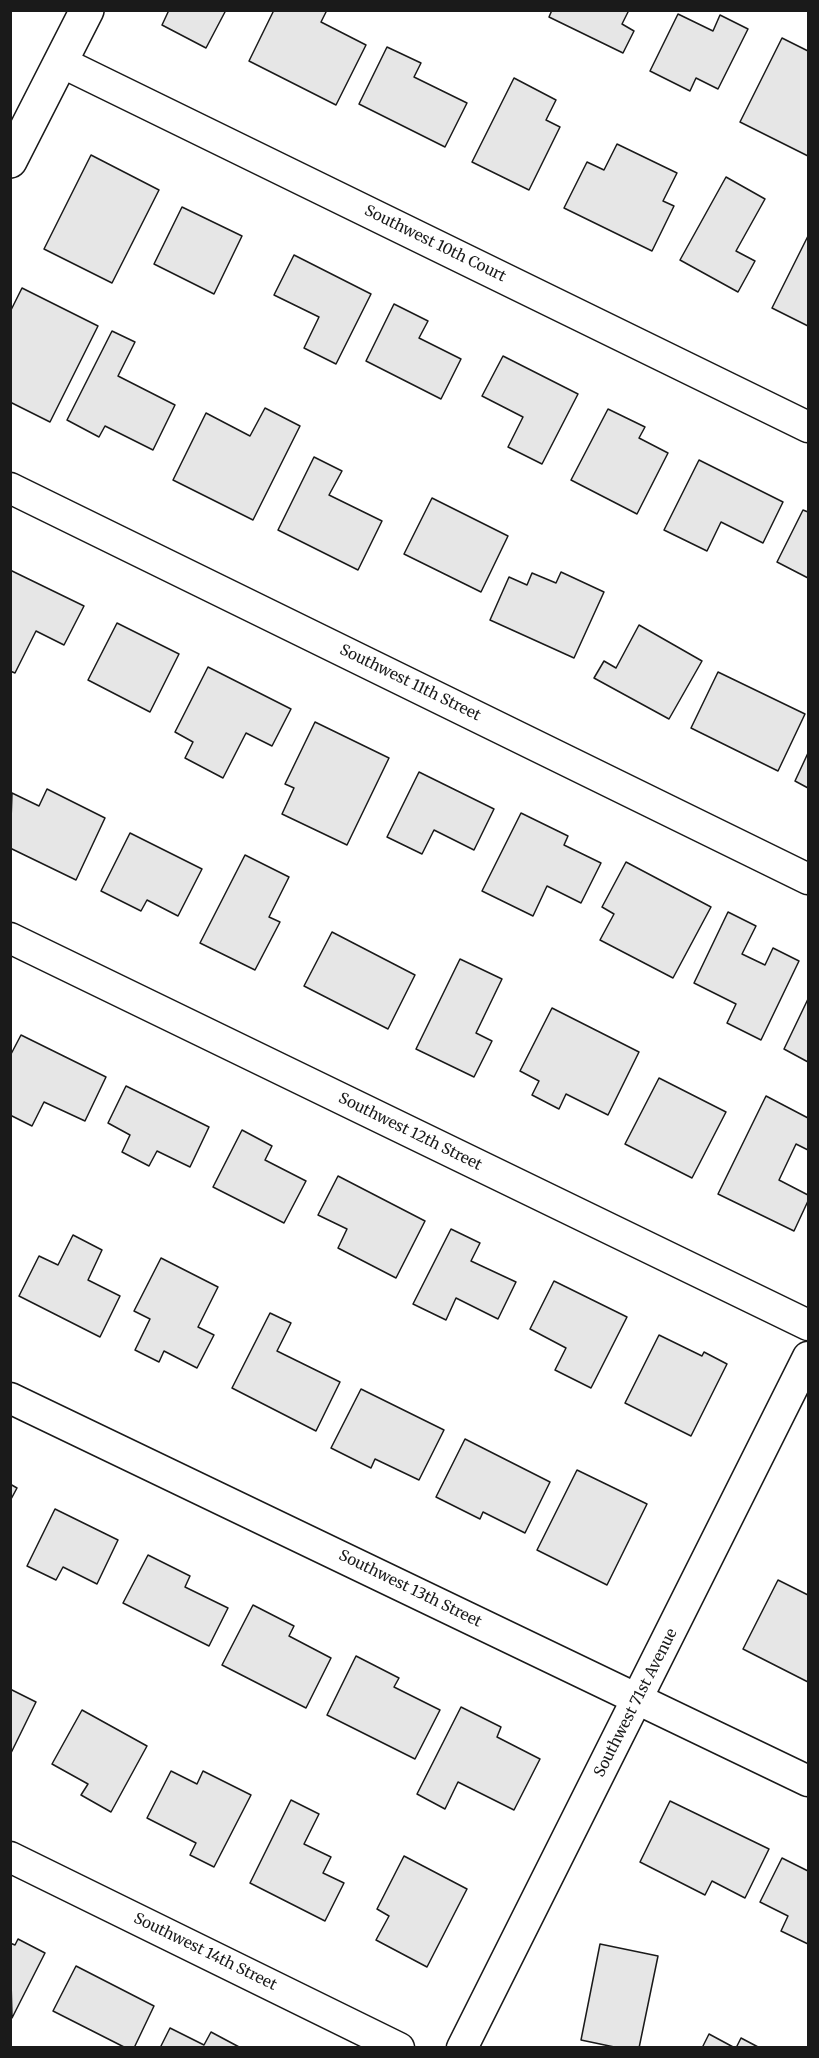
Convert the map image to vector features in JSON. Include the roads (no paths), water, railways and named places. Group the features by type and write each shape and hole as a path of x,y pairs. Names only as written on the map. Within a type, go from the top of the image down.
{"street":[{"path":"10,161 87,10"},
{"name":"Southwest 10th Court","path":"61,62 808,427"},
{"name":"Southwest 11th Street","path":"10,488 808,879"},
{"name":"Southwest 12th Street","path":"10,938 808,1325"},
{"name":"Southwest 71st Avenue","path":"462,2048 808,1357"},
{"name":"Southwest 13th Street","path":"10,1398 808,1781"},
{"name":"Southwest 14th Street","path":"10,1857 399,2048"}]}
